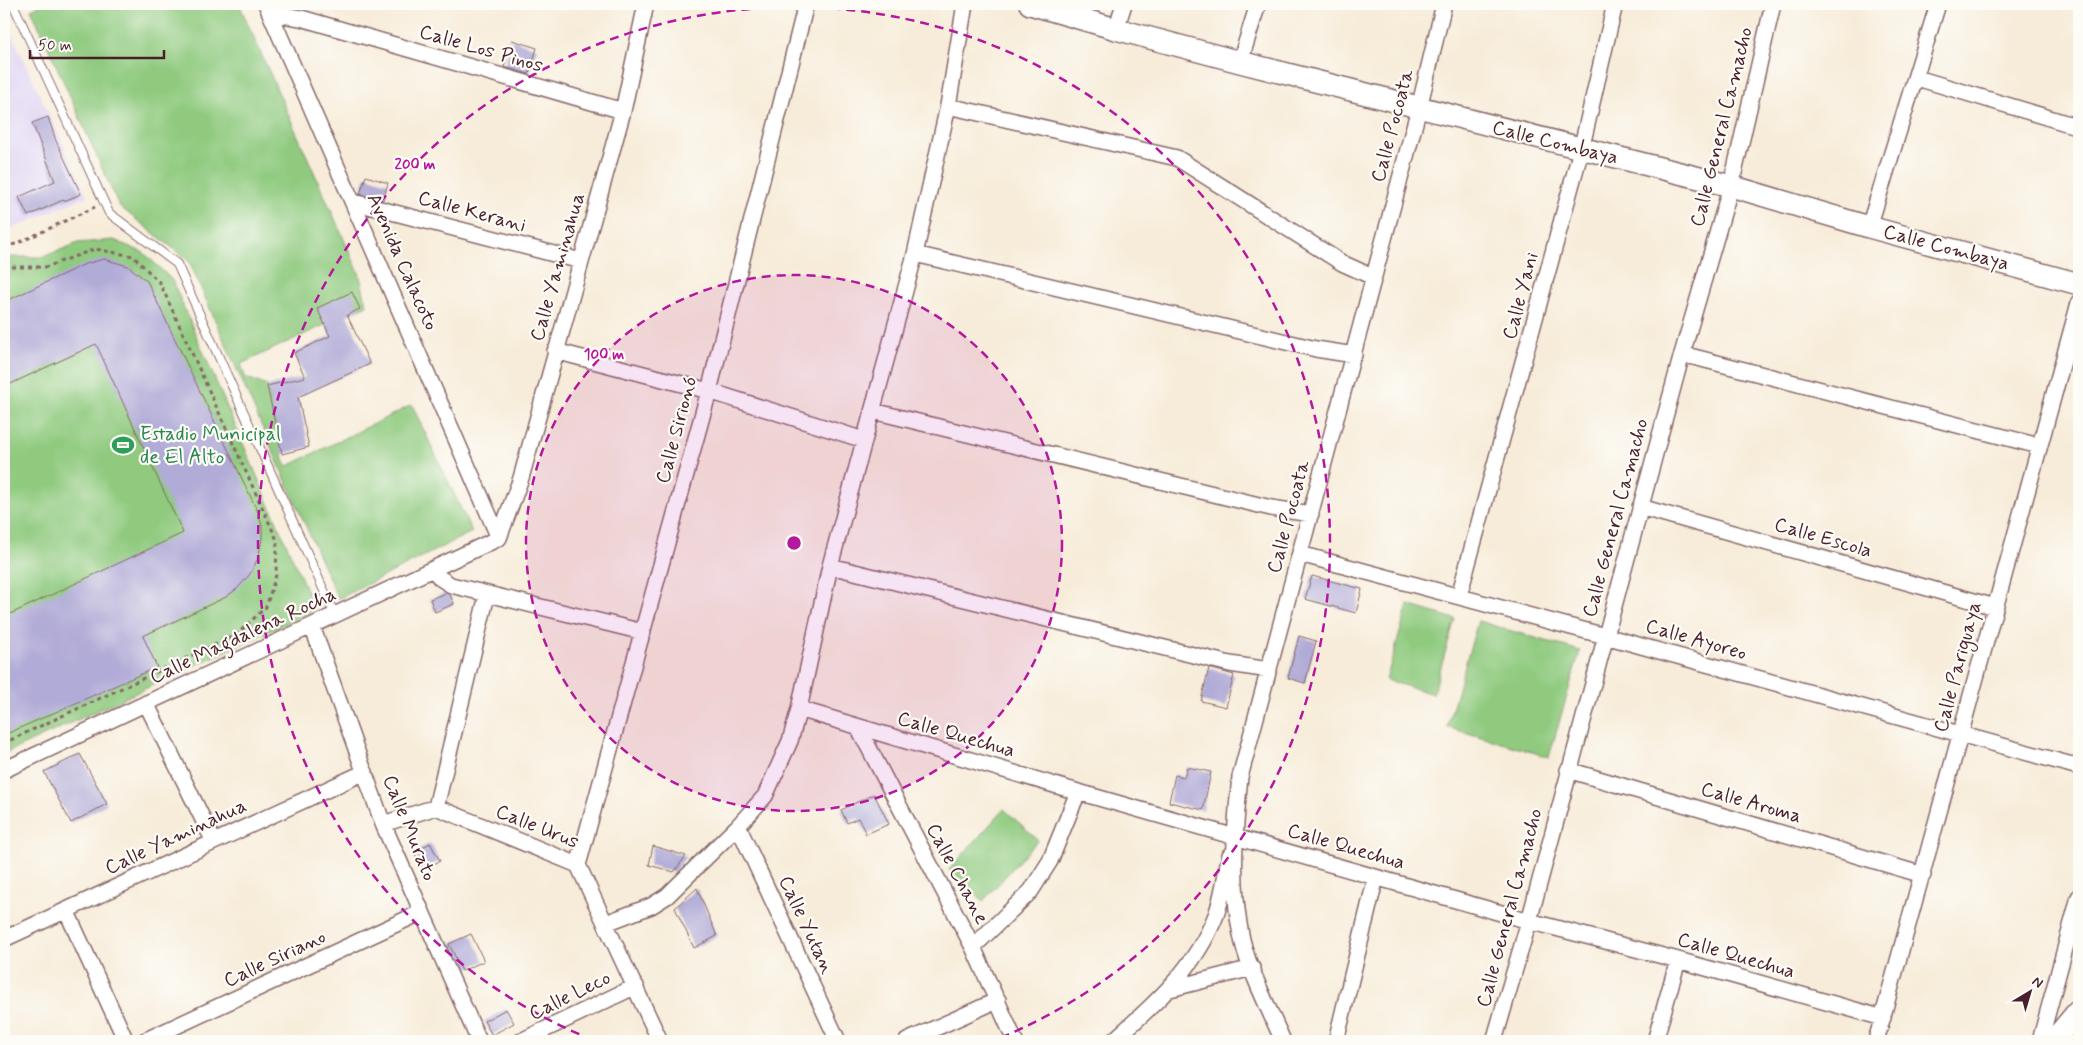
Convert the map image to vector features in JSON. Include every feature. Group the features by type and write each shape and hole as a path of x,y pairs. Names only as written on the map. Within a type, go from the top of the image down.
{"street":[{"name":"Calle Yaminahua","path":"500,538 520,478 623,111 646,4"},
{"name":"Calle Sirionó","path":"578,865 708,391 806,4"},
{"path":"606,924 651,906 668,896 738,826 765,796 790,741 830,566 915,254 948,106 965,4"},
{"name":"Calle Combaya","path":"1030,4 1116,30 1582,150 1731,186 1869,227 2079,284"},
{"path":"1116,30 1124,4"},
{"path":"1240,62 1258,4"},
{"name":"Calle Pocoata","path":"1283,1041 1248,959 1238,914 1234,835 1240,777 1354,355 1419,108 1444,4"},
{"name":"Calle Yani","path":"1459,596 1582,150 1615,4"},
{"name":"Calle General Camacho","path":"1494,1041 1529,921 1568,770 1682,354 1731,186 1773,4"},
{"path":"1869,227 1938,4"},
{"name":"Calle Los Pinos","path":"268,8 623,111"},
{"name":"Avenida Calacoto","path":"268,8 500,538"},
{"path":"1916,78 2079,126"},
{"path":"948,106 1177,158 1342,263 1373,277"},
{"name":"Calle Kerani","path":"353,202 581,261"},
{"path":"915,254 1316,349 1354,355"},
{"name":"Calle Pariguaya","path":"1876,1041 2079,303"},
{"path":"555,351 708,391 864,440"},
{"path":"1682,354 2039,446"},
{"path":"873,411 1271,508 1311,514"},
{"name":"Calle Escola","path":"1640,507 1995,608"},
{"name":"Calle Magdalena Rocha","path":"4,770 500,538"},
{"name":"Calle Ayoreo","path":"1300,554 2079,767"},
{"path":"830,566 1230,664 1269,670"},
{"path":"433,569 440,578 451,585 643,632"},
{"path":"383,824 436,807 487,595"},
{"name":"Calle Murato","path":"312,626 383,824 479,1041"},
{"path":"146,703 214,842"},
{"name":"Calle Quechua","path":"799,708 1078,792 1234,835 1529,921 1678,960 1882,1018"},
{"name":"Calle Chane","path":"858,727 973,947 1015,1041"},
{"name":"Calle Aroma","path":"1568,770 1923,874"},
{"name":"Calle Yaminahua","path":"4,939 365,772"},
{"path":"973,947 1031,891 1050,861 1078,792"},
{"name":"Calle Urus","path":"436,807 578,865 660,1041"},
{"name":"Calle Yutan","path":"738,826 838,1041"},
{"path":"1113,1041 1170,988 1195,956 1216,914 1234,835"},
{"path":"1336,1041 1376,877"},
{"path":"2040,1041 2079,897"},
{"path":"66,910 126,1041"},
{"name":"Calle Siriano","path":"144,1041 422,912"},
{"path":"1655,1041 1678,960"},
{"path":"1170,988 1252,968"},
{"name":"Calle Leco","path":"521,1041 636,986"},
{"path":"907,1041 998,1000"},
{"path":"2053,1041 2079,1010"}],"lane":[{"path":"13,4 109,213 177,264 335,615"}],"path":[{"path":"4,246 16,244 104,202"},
{"path":"4,267 46,267 96,249 133,256 160,283 277,540 276,575 266,607 236,635 4,742"}],"shaded area":[{"path":"7,24 87,196 4,232 4,26"}],"green space":[{"path":"44,4 239,4 359,273 367,305 241,364 245,377 267,386 286,467 412,405 472,532 338,599 189,261 119,206 31,9"},
{"name":"Estadio Municipal de El Alto","path":"114,240 144,253 172,280 315,610 4,754 4,257 43,257 78,243"},
{"path":"1408,605 1455,619 1433,694 1386,680"},
{"path":"1478,621 1580,651 1549,757 1447,727"},
{"path":"1004,809 1038,840 983,901 949,870"}],"building":[{"path":"512,40 537,48 529,74 504,67"},
{"path":"48,117 56,141 81,194 28,216 19,197 55,181 32,123"},
{"path":"366,176 388,183 383,200 360,194"},
{"path":"104,259 128,266 147,281 258,512 262,526 262,539 258,558 250,574 238,588 226,597 143,636 157,667 4,735 4,617 183,533 96,344 4,387 4,302 85,264"},
{"path":"352,292 360,309 347,315 370,364 298,397 309,447 282,454 267,386 305,377 294,353 330,336 317,308"},
{"path":"1312,576 1362,589 1356,613 1305,599"},
{"path":"446,593 450,595 454,604 435,612 430,599"},
{"path":"1299,636 1316,641 1305,683 1288,678"},
{"path":"1209,668 1234,675 1226,707 1201,701"},
{"path":"80,754 107,804 71,823 44,772"},
{"path":"1187,767 1211,772 1203,810 1169,802 1175,775 1184,777"},
{"path":"874,794 889,824 866,834 858,818 847,823 841,810"},
{"path":"430,843 440,861 423,869 414,852"},
{"path":"653,846 686,856 674,872 649,865"},
{"path":"697,888 717,936 694,948 675,908"},
{"path":"471,934 484,961 462,971 449,944"},
{"path":"506,1009 514,1023 492,1035 484,1021"}],"place":[{"name":"Estadio Municipal de El Alto","path":"123,445"}]}
